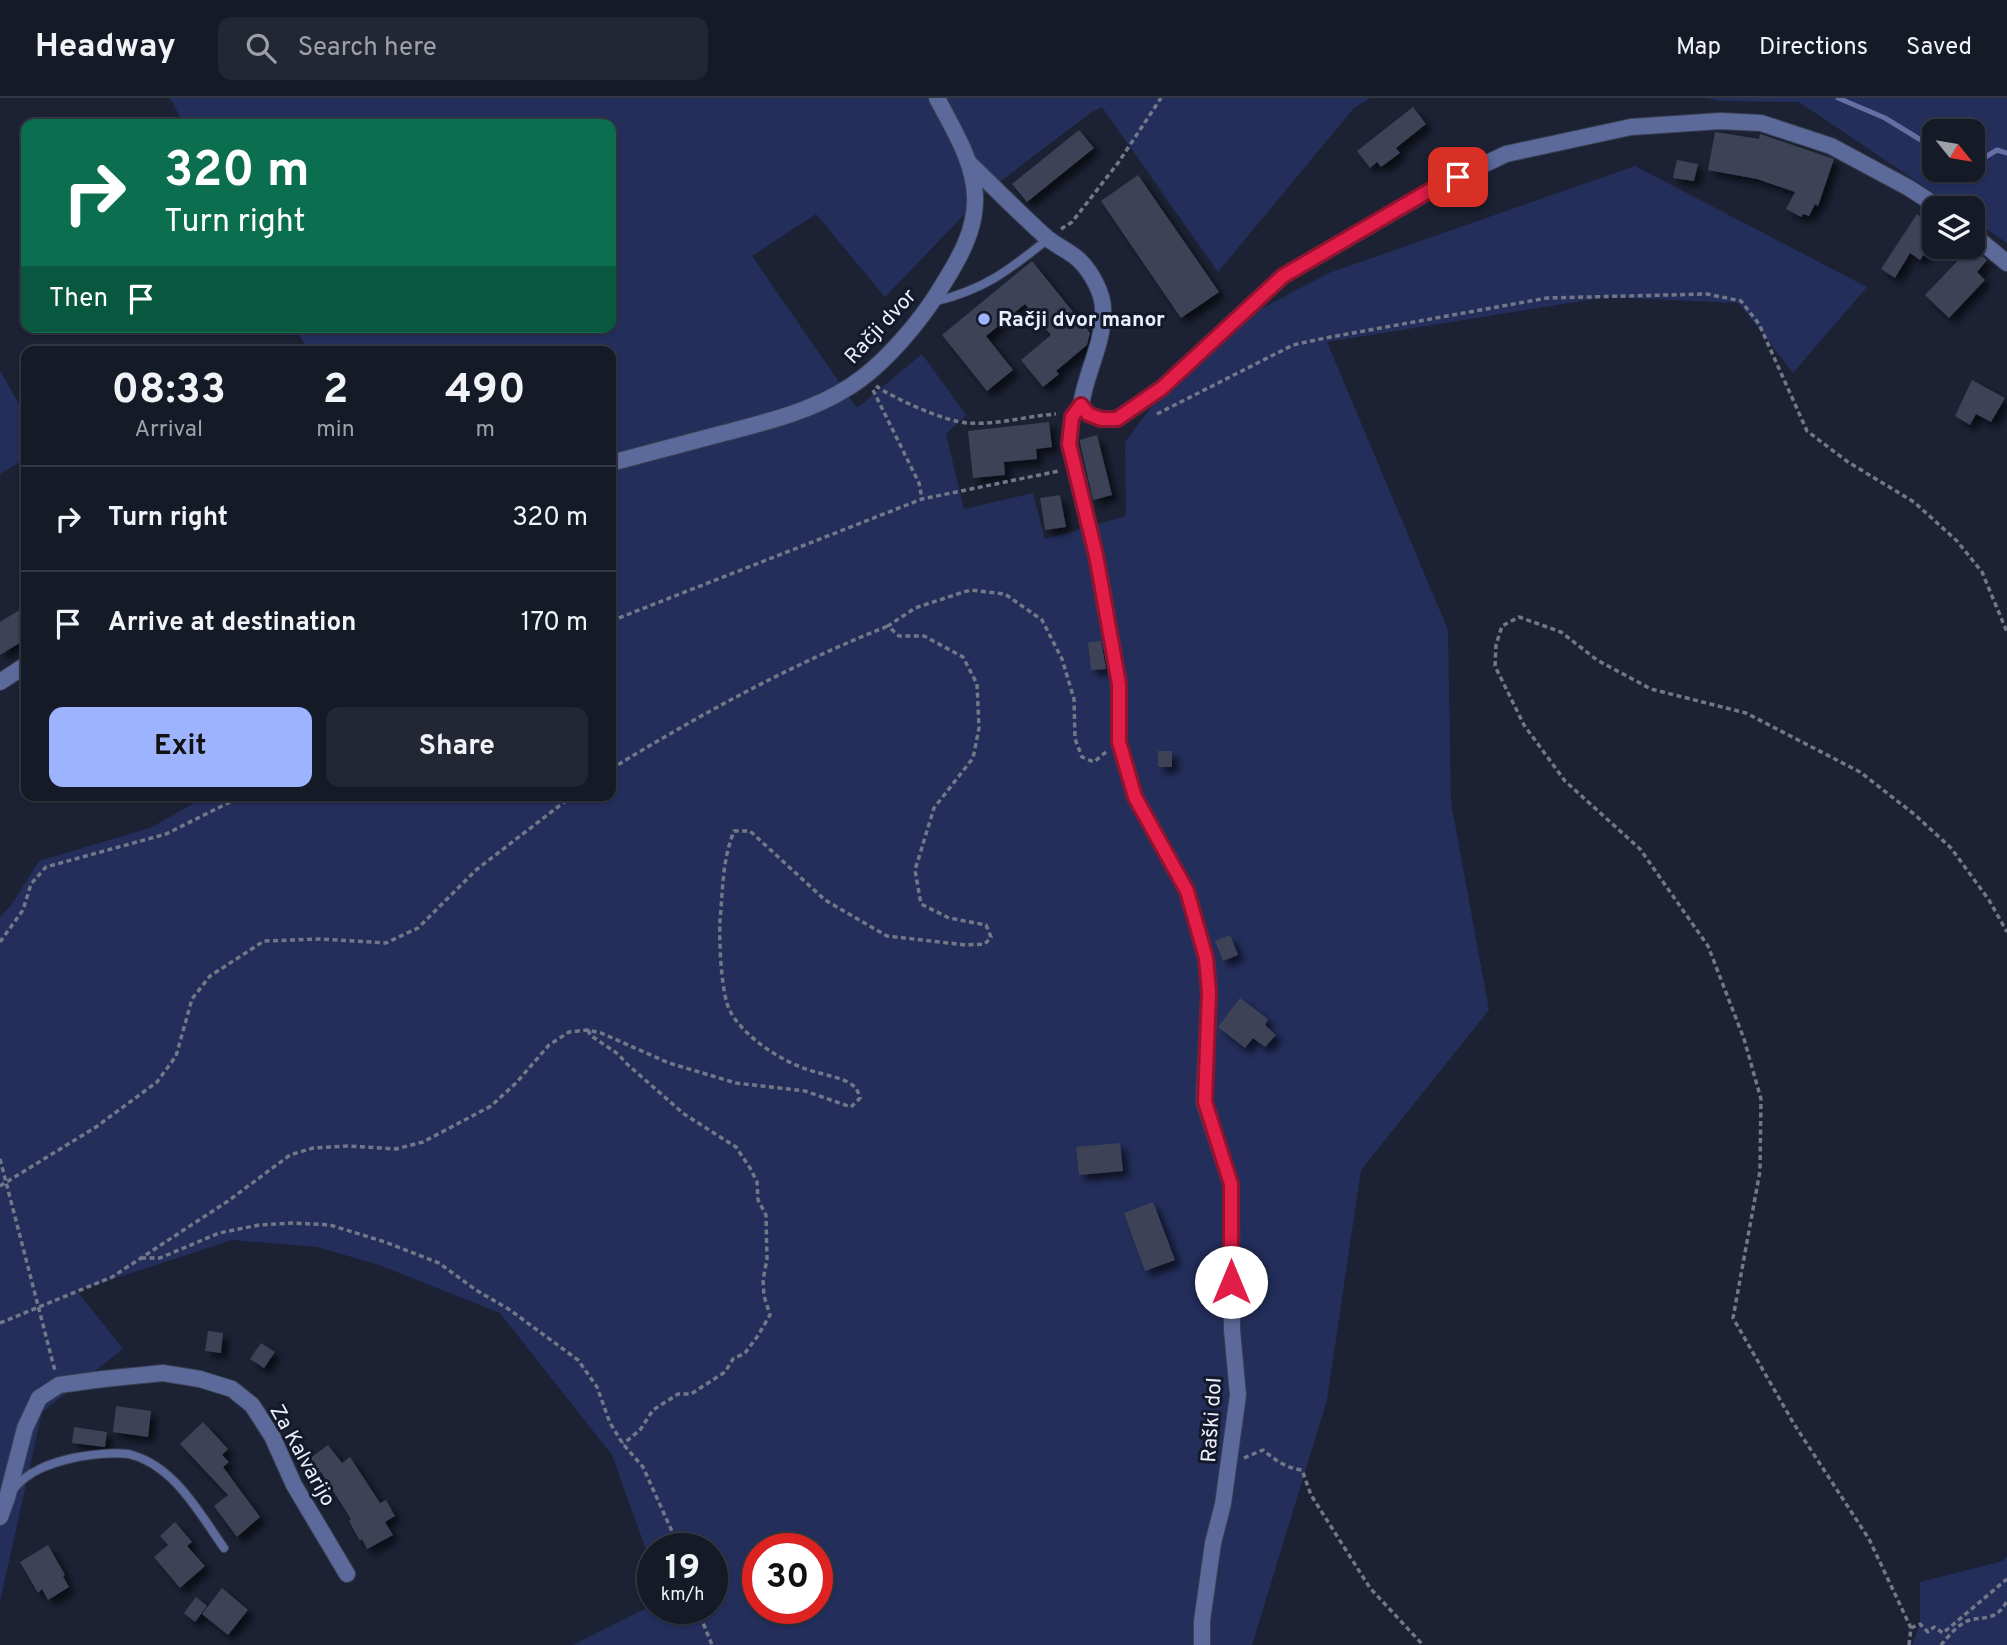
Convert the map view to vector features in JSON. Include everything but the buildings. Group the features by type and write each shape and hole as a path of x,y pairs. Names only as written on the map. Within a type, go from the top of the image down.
{"street":[{"name":"Račji dvor","path":"616,462 796,412 848,388 911,330 933,302 962,254 972,223 975,197 970,163 937,98"},
{"path":"1076,411 1101,419 1117,419 1162,388 1283,276 1434,188 1506,154 1631,127 1720,121 1760,122 1831,146 1922,196"},
{"name":"Raški dol","path":"970,163 1048,239 1079,260 1095,282 1104,308 1102,337 1084,384 1069,444 1096,555 1119,684 1119,742 1135,797 1187,891 1206,958 1209,992 1205,1102 1231,1184 1232,1330 1238,1395 1223,1504 1213,1544 1202,1621 1202,1645"},
{"path":"1985,245 2007,263"},
{"path":"0,682 21,668"},
{"name":"Za Kalvarijo","path":"59,1385 163,1373 200,1379 232,1390 252,1405 272,1436 294,1485 347,1574"},
{"path":"0,1517 25,1428 39,1398 59,1385"}],"lane":[{"path":"933,302 984,286 1011,269 1048,239"},
{"path":"7,1498 20,1480 53,1463 81,1457 130,1454 156,1465 187,1495 225,1548"}],"path":[{"path":"1048,239 1072,222 1118,163 1161,98"},
{"path":"1155,414 1293,345 1328,338 1547,298 1707,294 1741,301 1759,324 1807,431 1848,462 1914,502 1957,541 1982,572 2007,632"},
{"path":"863,377 889,395 967,423 1010,421 1076,411"},
{"path":"863,377 877,395 890,421 919,483 922,499"},
{"path":"616,619 922,499 1074,468"},
{"path":"616,766 683,725 856,638 888,626 915,608 970,590 1005,594 1042,620 1062,659 1074,699 1075,739 1082,757 1094,762 1119,742"},
{"path":"1909,1645 1910,1628 1869,1539 1794,1424 1733,1318 1760,1171 1761,1099 1744,1039 1712,958 1640,849 1565,781 1524,726 1494,666 1496,645 1502,626 1519,617 1561,632 1597,660 1651,689 1746,713 1860,772 1914,814 1951,849 1989,900 2007,932"},
{"path":"0,1323 112,1277 228,1201 290,1155 313,1148 348,1146 396,1149 423,1142 491,1106 516,1083 549,1045 569,1032 588,1030 601,1033 669,1063 736,1083 805,1091 851,1107 857,1104 860,1098 855,1087 846,1081 804,1068 774,1052 754,1038 729,1010 725,996 720,933 725,853 734,831 750,831 825,900 887,936 966,945 985,944 991,937 986,925 949,918 921,904 915,870 934,808 973,758 979,728 977,684 963,657 924,636 898,636 888,626"},
{"path":"0,942 23,910 31,884 46,867 166,834 232,801"},
{"path":"0,1186 96,1127 157,1082 176,1056 192,999 210,976 264,941 321,939 386,943 418,928 476,870 566,801"},
{"path":"588,1030 590,1035 618,1054 684,1114 736,1147 757,1182 758,1200 766,1215 767,1259 763,1280 764,1296 770,1315 757,1337 745,1353 733,1359 726,1372 691,1394 678,1394 653,1410 640,1430 623,1444"},
{"path":"0,1159 59,1385"},
{"path":"139,1258 160,1258 219,1233 259,1225 294,1223 330,1226 386,1242 439,1263 578,1360 597,1387 610,1423 642,1467 673,1533"},
{"path":"1230,1460 1250,1458 1263,1450 1278,1462 1302,1470 1311,1495 1370,1588 1423,1645"},
{"path":"1910,1628 1920,1624 1928,1632 1934,1627 1943,1633 2007,1579"},
{"path":"1941,1645 1964,1622 1987,1619 2004,1608 2007,1601"},
{"path":"703,1624 712,1645"}],"shaded area":[{"path":"170,98 1370,98 1354,108 1218,272 1102,107 985,193 885,297 816,214 752,256 857,408 922,354 966,415 946,434 964,509 1033,493 1045,539 1126,516 1125,442 1170,382 1249,315 1329,273 1635,166 1867,287 1793,373 1739,303 1606,297 1327,342 1448,630 1451,802 1489,1010 1361,1170 1327,1400 1252,1645 573,1645 637,1613 637,1624 728,1624 728,1533 640,1533 612,1455 500,1313 379,1265 317,1247 232,1240 77,1291 123,1349 42,1412 0,1602 0,917 12,904 39,861 150,828 198,801 616,801 616,346 306,346 298,333 616,333 616,119 181,119"},
{"path":"1706,98 2007,98 2007,243 1985,228 1985,196 1938,196 1799,102 1721,101"},
{"path":"0,370 21,408 21,461 0,474"},
{"path":"2007,1556 2007,1645 1912,1645 1920,1624 1920,1582 2003,1561"}],"waterway":[{"path":"1838,98 1885,118 1922,141"},
{"path":"1985,157 1997,150 2007,153"}],"place":[{"name":"Račji dvor manor","path":"984,319"}],"route":[{"path":"1231,1282 1231,1184 1205,1102 1209,992 1206,958 1187,891 1135,797 1119,742 1119,684 1096,555 1069,444 1072,417 1081,405 1088,414 1101,419 1117,419 1162,388 1283,276 1434,188 1458,177"}]}
